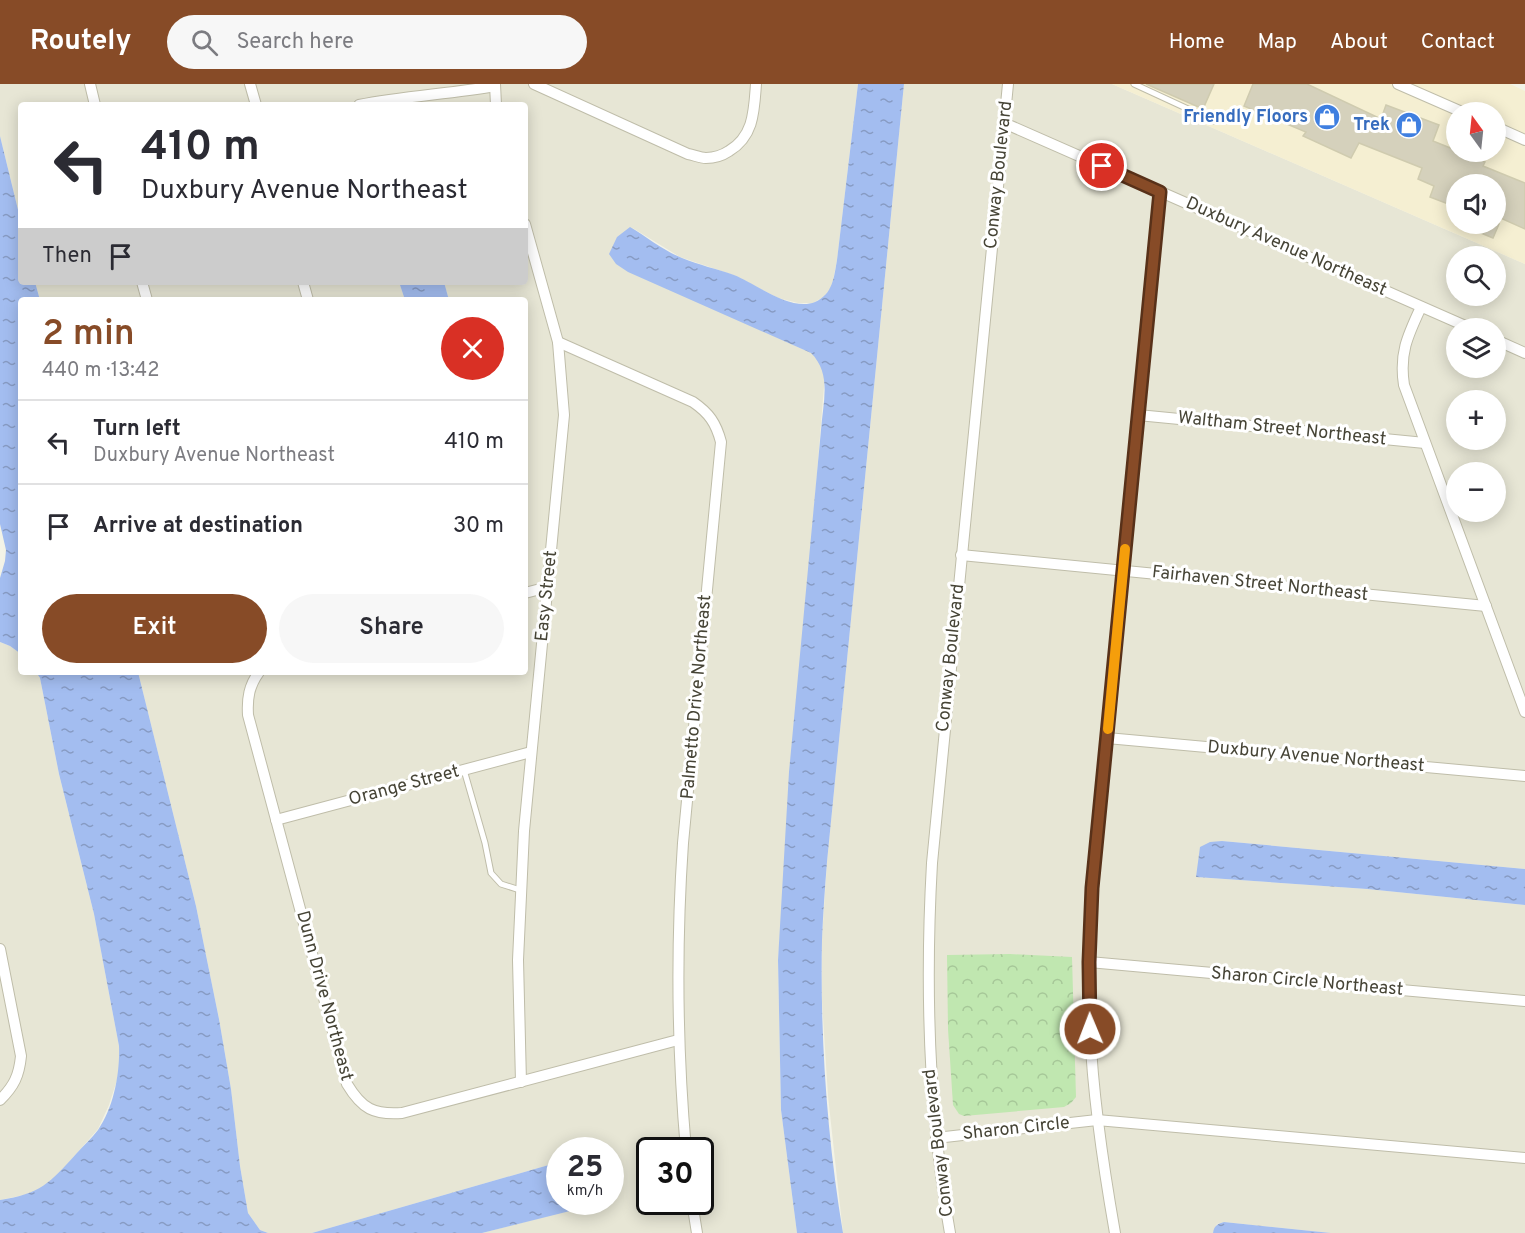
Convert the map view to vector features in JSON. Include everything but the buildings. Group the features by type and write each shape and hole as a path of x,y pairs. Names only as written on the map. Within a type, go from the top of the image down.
{"street":[{"path":"90,84 94,102"},
{"path":"250,84 255,102"},
{"path":"534,84 688,154 707,158 724,155 738,145 749,132 756,84"},
{"name":"Conway Boulevard","path":"950,1233 936,1138 928,1044 927,939 932,863 1008,84"},
{"path":"1398,84 1446,105"},
{"path":"377,102 462,92 495,85 496,102"},
{"name":"Duxbury Avenue Northeast","path":"1004,123 1447,318"},
{"path":"1506,131 1525,140"},
{"path":"1115,1233 1097,1120 1090,1029 1089,962 1092,888 1160,192"},
{"name":"Easy Street","path":"521,1082 518,970 520,890 564,415 558,342 528,235"},
{"path":"1421,307 1403,352 1401,368 1404,386 1525,712"},
{"name":"Palmetto Drive Northeast","path":"558,342 693,402 708,412 717,426 721,442 683,843 677,961 678,1040 685,1137"},
{"path":"1506,344 1525,353"},
{"name":"Waltham Street Northeast","path":"1138,415 1425,443"},
{"name":"Fairhaven Street Northeast","path":"962,555 1486,606"},
{"path":"528,592 548,587"},
{"name":"Dunn Drive Northeast","path":"257,675 251,682 247,698 248,715 347,1084 356,1099 369,1110 385,1114 402,1113 678,1040"},
{"name":"Duxbury Avenue Northeast","path":"1107,738 1525,776"},
{"name":"Orange Street","path":"276,820 531,752"},
{"path":"0,949 21,1056 20,1073 12,1088 0,1100"},
{"name":"Sharon Circle Northeast","path":"1089,962 1525,1001"},
{"path":"1097,1120 1525,1158"},
{"name":"Sharon Circle","path":"936,1138 1097,1120"},
{"path":"694,1215 697,1233"}],"lane":[{"path":"1134,84 1214,121"},
{"path":"464,770 485,843 491,873 501,884 520,890"}],"shaded area":[{"path":"0,84 858,84 837,260 832,286 825,296 813,303 798,303 778,298 736,276 680,257 631,227 763,331 811,353 820,362 825,374 778,960 781,1110 797,1233 482,1233 551,1215 624,1215 624,1137 546,1137 546,1166 312,1233 268,1233 260,1230 248,1213 219,1019 196,906 139,675 528,675 528,297 448,297 445,285 528,285 528,102 18,102 18,210 0,136"},
{"path":"904,84 1112,84 1446,230 1446,234 1456,234 1484,246 1446,246 1446,306 1506,306 1506,256 1525,264 1525,869 1222,841 1196,877 1367,889 1525,905 1525,1233 1331,1233 1224,1222 1217,1224 1213,1233 843,1233 828,1096 822,1001 822,938 827,862"},
{"path":"1112,84 1510,84 1525,91 1525,264 1506,256 1506,246 1484,246 1456,234 1506,234 1506,174 1446,174 1446,230"},
{"path":"36,285 400,285 404,297 39,297"},
{"path":"0,642 18,652 18,675 38,675 40,678 59,774 94,914 120,1061 109,1105 98,1129 55,1178 42,1188 29,1194 0,1200"}],"green space":[{"path":"1010,954 1072,957 1076,1097 1064,1107 964,1116 959,1114 953,1105 948,1029 947,955"}],"water":[{"path":"858,84 904,84 823,920 822,1013 826,1087 843,1233 797,1233 781,1110 778,960 789,772 825,389 824,379 818,361 811,353 628,272 616,264 609,254 617,237 630,227 675,255 734,275 784,300 805,304 821,299 832,284 836,266"},
{"path":"0,136 18,210 18,285 36,285 39,297 18,297 18,652 0,642 0,578 6,550 0,524"},
{"path":"400,285 445,285 448,297 404,297"},
{"path":"38,675 139,675 196,906 219,1019 248,1213 260,1230 268,1233 0,1233 0,1200 25,1194 43,1186 59,1173 98,1130 112,1100 118,1067 119,1046 94,914 59,774"},
{"path":"1222,841 1525,869 1525,905 1367,889 1196,877 1200,847 1210,842"},
{"path":"546,1166 546,1215 554,1215 482,1233 312,1233"},
{"path":"1224,1222 1331,1233 1213,1233 1216,1226"}],"slow traffic":[{"path":"1108,729 1125,549"}],"place":[{"name":"Friendly Floors","path":"1327,117"},
{"name":"Trek","path":"1409,125"}],"route":[{"path":"1090,1029 1089,962 1092,888 1160,192 1102,166"}]}
